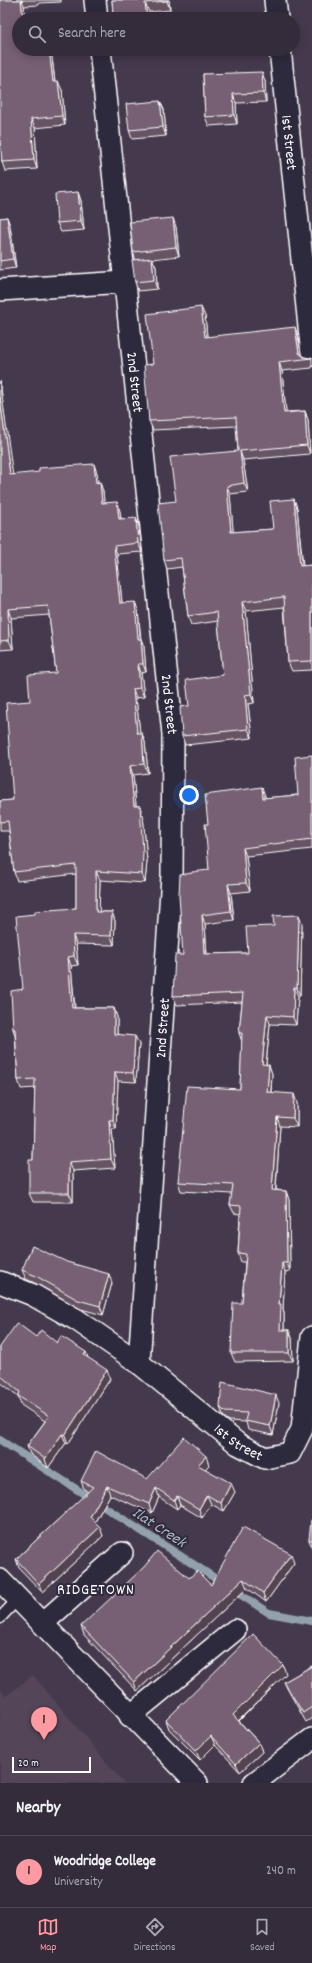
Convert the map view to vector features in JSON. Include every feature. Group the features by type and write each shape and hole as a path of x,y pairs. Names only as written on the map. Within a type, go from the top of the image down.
{"street":[{"path":"95,0 96,12"},
{"path":"275,0 276,12"},
{"name":"2nd Street","path":"101,56 173,734 172,876 139,1363"},
{"name":"1st Street","path":"281,56 312,355"},
{"path":"0,290 125,282"},
{"path":"0,1282 33,1295 77,1320 139,1363"},
{"name":"1st Street","path":"139,1363 238,1444 265,1458 290,1453 302,1429 312,1337"},
{"path":"43,1623 122,1553"},
{"path":"0,1580 196,1783"},
{"path":"130,1716 235,1630"},
{"path":"254,1783 312,1739"}],"lane":[{"path":"0,1618 18,1599"}],"shaded area":[{"path":"33,1675 124,1783 0,1783 0,1689 6,1696"}],"building":[{"path":"0,0 21,0 22,12 12,12 12,56 50,56 53,82 58,81 62,116 31,119 34,160 2,162 0,139"},
{"path":"112,0 167,0 145,3 146,12 113,12"},
{"path":"262,72 263,93 233,94 234,115 205,117 203,74"},
{"path":"160,101 163,127 129,130 126,104"},
{"path":"78,192 81,221 57,223 55,194"},
{"path":"7,217 13,259 0,261 0,218"},
{"path":"173,218 176,247 133,252 130,222"},
{"path":"152,258 154,280 135,282 132,260"},
{"path":"201,307 205,337 295,327 299,353 304,357 312,357 312,358 279,362 284,413 305,411 307,445 240,451 244,483 227,486 231,532 273,529 270,501 294,499 300,566 312,565 312,661 288,662 284,597 242,602 251,694 245,695 248,729 182,736 180,707 189,706 186,680 223,675 217,612 188,616 181,558 164,560 158,503 176,501 170,457 238,451 236,417 149,421 144,365 153,364 147,314"},
{"path":"0,397 10,475 39,472 39,468 94,464 96,483 100,482 102,503 117,502 119,519 136,518 138,543 114,546 120,603 135,602 138,639 141,639 143,664 138,664 140,688 133,689 137,733 142,733 144,764 130,766 134,806 140,806 143,852 142,874 96,871 96,912 112,912 111,936 73,935 74,956 68,957 72,1008 114,1008 114,1034 135,1036 133,1073 115,1072 113,1120 109,1120 111,1159 69,1162 69,1193 29,1193 29,1160 33,1160 35,1079 18,1080 15,1029 13,1029 11,991 23,989 16,916 35,914 35,911 76,908 76,865 14,872 8,821 0,822 0,801 13,800 6,703 30,701 28,675 56,673 48,606 8,609 9,640 0,641"},
{"path":"312,755 312,839 243,848 246,883 228,884 231,911 202,915 204,954 248,953 246,927 274,926 273,916 299,915 297,988 294,987 293,1017 267,1015 262,1064 269,1065 267,1092 294,1094 293,1118 277,1117 272,1190 286,1191 287,1263 282,1263 279,1304 281,1304 280,1330 289,1330 289,1353 231,1353 233,1303 242,1303 246,1254 238,1253 241,1206 230,1205 233,1185 178,1182 187,1086 240,1089 242,1033 239,1033 243,993 173,996 175,955 183,955 179,895 180,875 209,870 205,824 208,824 205,795 262,787 263,798 298,795 295,757"},
{"path":"32,1246 67,1262 109,1274 100,1306 78,1300 36,1276 22,1270"},
{"path":"17,1323 36,1337 41,1330 57,1343 61,1336 86,1352 84,1355 107,1370 65,1435 62,1434 45,1459 27,1446 49,1416 18,1396 20,1392 0,1375 0,1347"},
{"path":"222,1382 276,1395 270,1426 245,1421 247,1413 225,1412 220,1407"},
{"path":"184,1437 206,1456 198,1465 231,1483 221,1503 207,1495 199,1509 177,1496 174,1500 156,1488 149,1504 107,1486 90,1517 100,1527 39,1584 16,1559 93,1487 81,1481 96,1451 147,1479"},
{"path":"311,1520 312,1540 309,1540"},
{"path":"243,1527 291,1554 263,1593 243,1579 134,1682 81,1626 144,1567 157,1551 189,1578 197,1571 211,1585"},
{"path":"253,1634 283,1665 233,1715 259,1743 236,1764 211,1736 196,1751 166,1720"},
{"path":"312,1666 312,1707 303,1713 284,1682"}],"waterway":[{"name":"Ilat Creek","path":"0,1440 269,1613 312,1621"}],"place":[{"name":"Woodridge College","path":"44,1740"}],"district":[{"name":"RIDGETOWN","path":"96,1588"}]}
